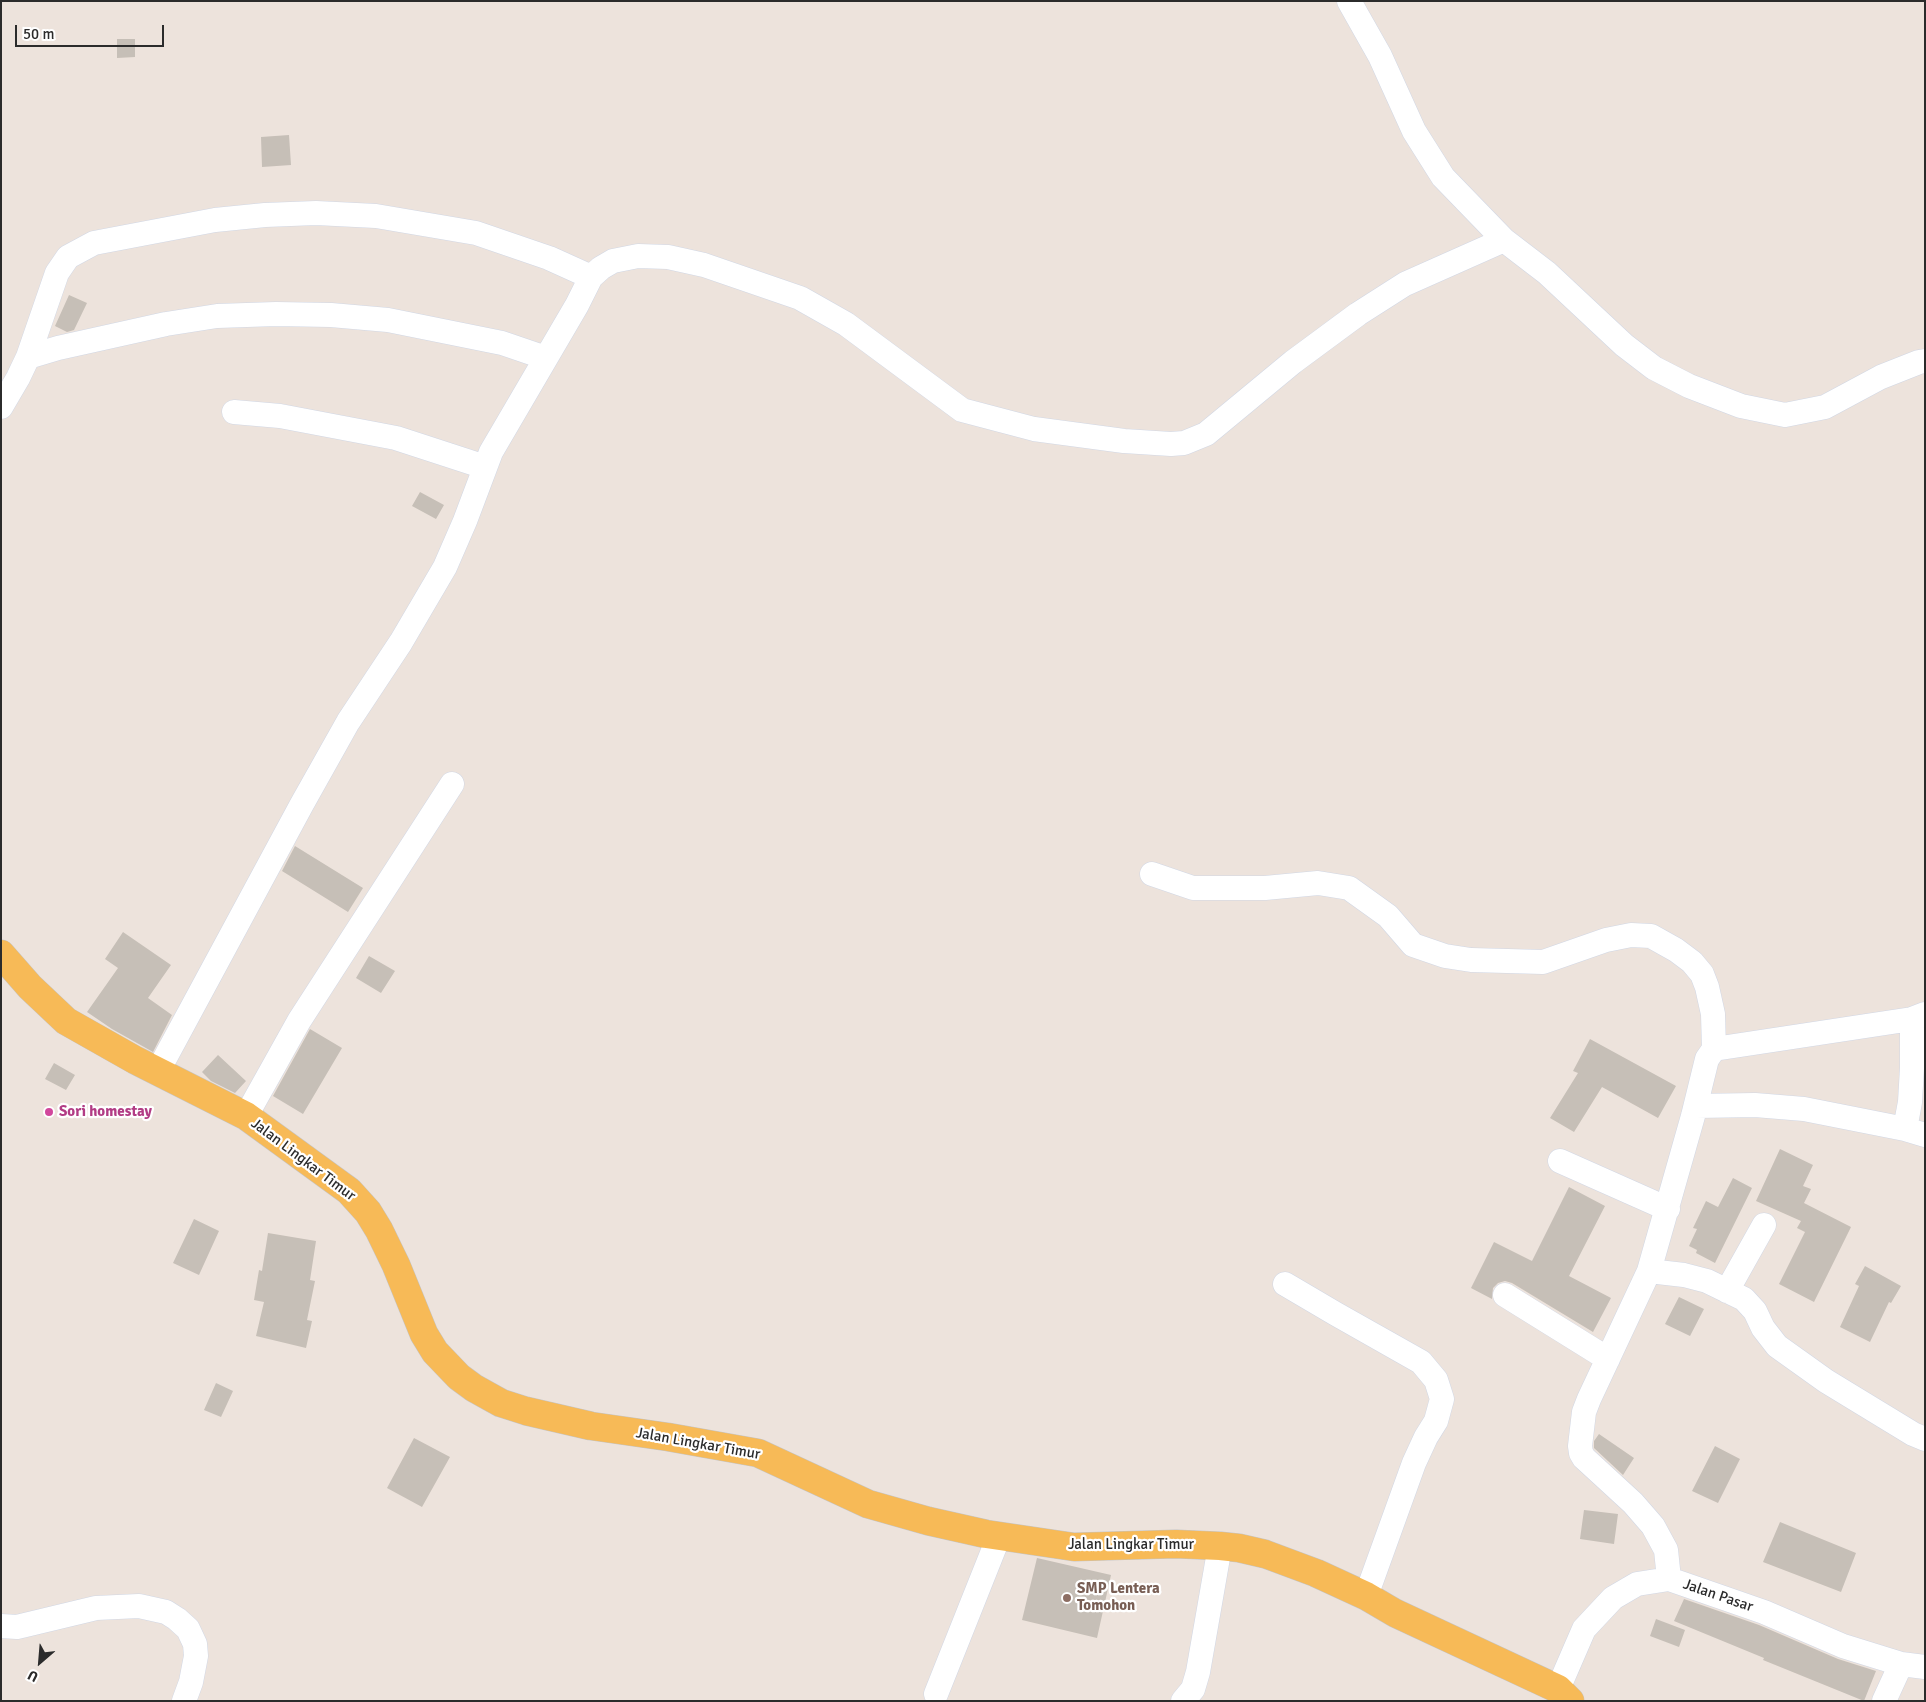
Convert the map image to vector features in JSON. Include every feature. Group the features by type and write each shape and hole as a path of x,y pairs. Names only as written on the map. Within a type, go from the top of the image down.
{"main road":[{"name":"Jalan Lingkar Timur","path":"1,954 30,987 66,1021 135,1060 246,1116 349,1191 368,1212 396,1265 424,1334 435,1352 458,1377 501,1403 526,1412 590,1426 668,1437 758,1453 868,1504 928,1521 999,1536 1074,1547 1176,1544 1239,1548 1265,1554 1316,1573 1366,1596 1395,1613 1564,1695"}],"street":[{"path":"1349,1 1380,56 1414,131 1443,177 1504,240 1548,273 1624,345 1654,368 1689,386 1741,406 1785,415 1825,407 1881,377 1925,361"},
{"path":"1,407 28,357 57,274 68,257 94,243 215,220 265,215 316,213 376,216 476,233 504,241 591,276"},
{"path":"158,1071 344,730 422,608 445,567 491,452 591,276 613,261 638,256 668,257 704,266 800,298 846,324 962,410 1034,429 1171,444 1189,442 1206,434 1293,362 1358,314 1405,284 1504,240"},
{"path":"28,357 58,348 166,324 217,316 276,314 331,315 388,320 502,343 546,358"},
{"path":"234,412 280,416 396,438 485,467"},
{"path":"246,1116 300,1021 452,784"},
{"path":"1152,874 1193,888 1265,888 1318,883 1348,888 1388,916 1414,945 1445,956 1471,960 1543,962 1606,940 1631,935 1650,936 1676,950 1692,962 1702,974 1713,1014 1714,1048 1707,1059 1668,1209 1649,1271 1584,1412 1581,1430 1581,1453 1654,1526 1666,1550 1669,1579"},
{"path":"1696,1106 1755,1105 1804,1108 1915,1132 1910,1102 1918,1016 1714,1048"},
{"path":"1560,1161 1668,1209"},
{"path":"1727,1291 1764,1225"},
{"path":"1649,1271 1684,1275 1707,1281 1744,1299 1755,1311 1763,1328 1777,1346 1826,1381 1913,1434 1925,1439"},
{"path":"1286,1284 1421,1362 1436,1380 1442,1399 1436,1421 1414,1463 1366,1596"},
{"path":"1505,1294 1608,1358"},
{"path":"936,1694 999,1536"},
{"path":"1183,1701 1193,1689 1198,1672 1220,1546"},
{"name":"Jalan Pasar","path":"1564,1695 1584,1630 1613,1598 1637,1584 1669,1579 1764,1612 1843,1646 1901,1664 1925,1667"},
{"path":"1,1626 17,1627 96,1608 139,1606 166,1612 188,1628 195,1644 196,1656 184,1701"},
{"path":"1884,1701 1901,1664"}],"building":[{"path":"117,39 135,39 135,57 117,58"},
{"path":"289,135 291,165 262,167 261,137"},
{"path":"69,295 87,303 74,330 67,332 55,326"},
{"path":"420,492 444,505 436,519 412,506"},
{"path":"295,846 363,888 348,912 282,871"},
{"path":"123,932 171,965 148,998 172,1015 153,1052 112,1029 87,1012 118,968 105,959"},
{"path":"369,956 395,971 381,993 356,978"},
{"path":"310,1029 342,1048 303,1114 273,1096"},
{"path":"1590,1039 1676,1086 1658,1118 1602,1087 1574,1132 1550,1118 1578,1073 1573,1071"},
{"path":"218,1055 246,1081 235,1093 211,1081 202,1072"},
{"path":"54,1063 75,1075 66,1090 45,1079"},
{"path":"1780,1149 1813,1165 1803,1186 1811,1189 1804,1203 1851,1227 1814,1302 1779,1284 1805,1232 1797,1228 1801,1221 1756,1201"},
{"path":"1733,1178 1752,1188 1715,1263 1696,1253 1697,1250 1689,1246 1697,1229 1693,1228 1706,1201 1718,1207"},
{"path":"1569,1187 1605,1206 1569,1276 1611,1298 1593,1332 1512,1283 1505,1281 1498,1283 1493,1288 1492,1299 1471,1288 1494,1242 1532,1261"},
{"path":"194,1219 219,1231 199,1275 173,1263"},
{"path":"268,1233 316,1241 310,1280 315,1281 307,1320 312,1321 306,1348 256,1336 264,1302 254,1300 259,1270 262,1271"},
{"path":"1865,1266 1901,1286 1891,1303 1889,1302 1870,1342 1840,1327 1859,1286 1855,1284"},
{"path":"1679,1297 1704,1309 1690,1336 1665,1324"},
{"path":"216,1383 233,1391 221,1417 204,1410"},
{"path":"1599,1434 1634,1458 1623,1475 1594,1448 1594,1441"},
{"path":"414,1438 450,1457 422,1507 387,1488"},
{"path":"1715,1446 1740,1459 1718,1503 1692,1491"},
{"path":"1584,1510 1618,1514 1614,1544 1580,1539"},
{"path":"1780,1522 1856,1553 1841,1592 1763,1562"},
{"name":"SMP Lentera Tomohon","path":"1037,1558 1111,1575 1097,1638 1022,1620"},
{"path":"1684,1599 1759,1625 1838,1659 1876,1671 1864,1701 1674,1621"},
{"path":"1656,1619 1685,1630 1679,1647 1650,1636"}],"place":[{"name":"Sori homestay","path":"49,1112"},
{"name":"SMP Lentera Tomohon","path":"1067,1598"}]}
